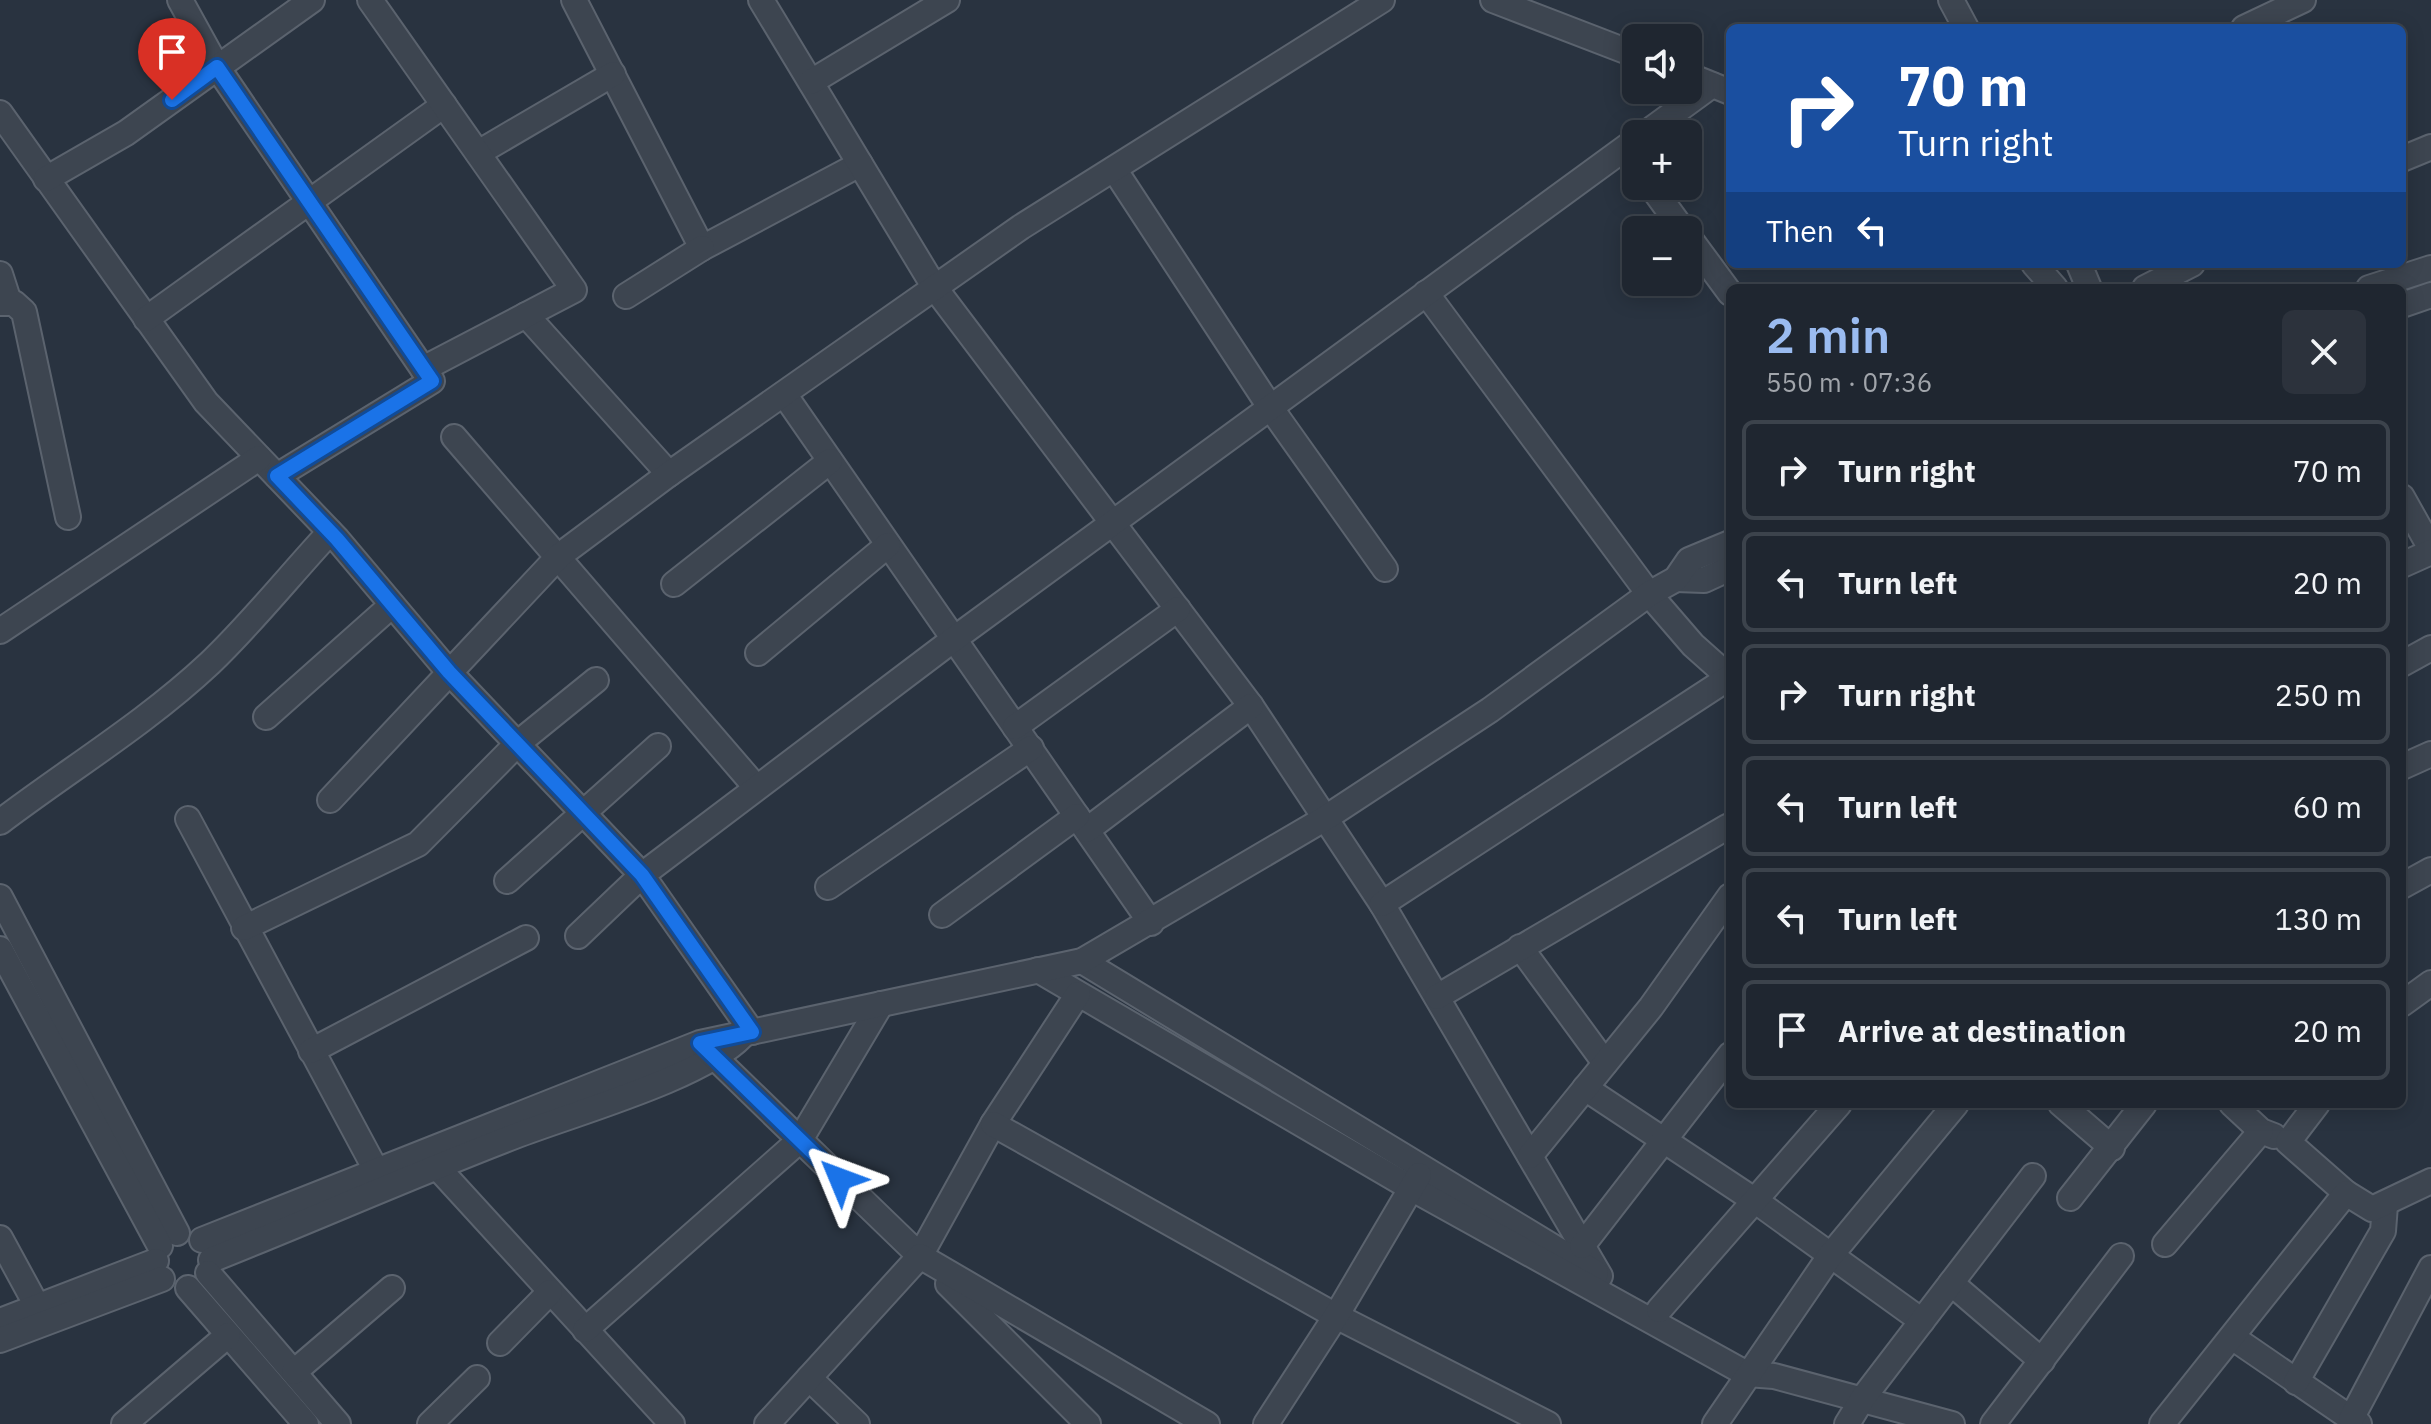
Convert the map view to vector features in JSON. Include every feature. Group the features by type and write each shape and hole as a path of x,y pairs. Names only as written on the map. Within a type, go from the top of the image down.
{"street":[{"path":"180,0 217,67 432,381 277,476"},
{"path":"46,179 126,133 312,0"},
{"path":"370,0 574,290 423,369"},
{"path":"574,0 702,248"},
{"path":"761,0 935,288 1251,706 1382,904 1600,1276"},
{"path":"811,82 947,0"},
{"path":"330,800 559,556 669,474 935,288 1114,169 1382,0"},
{"path":"1493,0 1622,50"},
{"path":"1952,0 1964,24"},
{"path":"2259,24 2303,0"},
{"path":"478,153 613,74"},
{"path":"1702,81 1721,88"},
{"path":"1668,120 1721,88"},
{"path":"146,319 444,105"},
{"path":"0,113 206,402 330,532 449,672 642,875 747,1034"},
{"path":"2406,157 2431,147"},
{"path":"578,936 642,875 755,786 1426,293 1622,159"},
{"path":"626,296 702,248 860,164"},
{"path":"1114,169 1270,407 1385,569"},
{"path":"1702,255 1726,288"},
{"path":"2038,268 2052,284"},
{"path":"2153,284 2184,268"},
{"path":"2381,284 2431,268"},
{"path":"0,274 5,302 18,304 24,312 68,517"},
{"path":"1426,293 1649,594 1693,645 1726,674"},
{"path":"2406,304 2431,295"},
{"path":"526,315 669,474"},
{"path":"784,394 1151,923"},
{"path":"454,437 755,786"},
{"path":"0,631 259,458"},
{"path":"674,584 830,461"},
{"path":"2406,504 2431,550 2406,563"},
{"path":"0,822 94,752 131,730 210,662 330,532"},
{"path":"758,653 888,545"},
{"path":"0,1321 164,1255 207,1258 438,1168 707,1050 720,1037 747,1034 1082,961 1324,819 1490,710 1649,594 1676,579 1689,560 1726,545"},
{"path":"1676,579 1704,580 1726,570"},
{"path":"266,717 392,605"},
{"path":"1015,727 1178,609"},
{"path":"2406,662 2431,648"},
{"path":"244,928 418,844 517,744 596,680"},
{"path":"1382,904 1726,680"},
{"path":"942,915 1251,706"},
{"path":"507,881 658,746"},
{"path":"828,887 1031,748"},
{"path":"2406,765 2431,754"},
{"path":"188,819 377,1172"},
{"path":"1437,997 1726,828"},
{"path":"2406,884 2431,870"},
{"path":"0,897 164,1255 170,1285 188,1288 306,1424"},
{"path":"1530,1156 1651,1007 1726,902"},
{"path":"311,1051 526,938"},
{"path":"1520,947 1605,1063"},
{"path":"0,949 164,1255"},
{"path":"1082,961 1759,1371"},
{"path":"1038,970 1411,1188 1759,1371 1952,1424"},
{"path":"2406,1001 2431,983"},
{"path":"767,1424 920,1256 993,1124 1078,994"},
{"path":"585,1330 800,1140 881,1004"},
{"path":"707,1050 1088,1424"},
{"path":"188,1288 207,1258 377,1172 707,1050"},
{"path":"1582,1246 1726,1060"},
{"path":"1585,1088 1757,1202 1922,1321"},
{"path":"1659,1310 1757,1202 1836,1108"},
{"path":"1715,1424 1759,1371 1830,1256 1953,1108"},
{"path":"2066,1108 2112,1148"},
{"path":"2070,1198 2141,1108"},
{"path":"2236,1108 2261,1131 2288,1142 2346,1193 2372,1209 2413,1195"},
{"path":"2288,1142 2314,1108"},
{"path":"993,1124 1336,1316 1548,1424"},
{"path":"2165,1244 2261,1131"},
{"path":"2296,1382 2383,1231 2413,1195 2431,1158"},
{"path":"1266,1424 1336,1316 1424,1166"},
{"path":"438,1168 672,1424"},
{"path":"1847,1424 1863,1398 2033,1176"},
{"path":"2162,1424 2346,1193"},
{"path":"0,1238 37,1306"},
{"path":"0,1340 164,1255"},
{"path":"920,1256 1072,1349 1207,1424"},
{"path":"1993,1424 2121,1256"},
{"path":"207,1258 338,1424"},
{"path":"2232,1337 2355,1422 2431,1268"},
{"path":"1951,1283 2042,1361"},
{"path":"294,1372 392,1288"},
{"path":"500,1343 550,1292"},
{"path":"124,1424 228,1335"},
{"path":"430,1424 477,1378"},
{"path":"809,1378 857,1424"}],"route":[{"path":"172,100 217,67 432,381 277,476 337,539 449,672 642,875 752,1032 700,1043 840,1179"}]}
